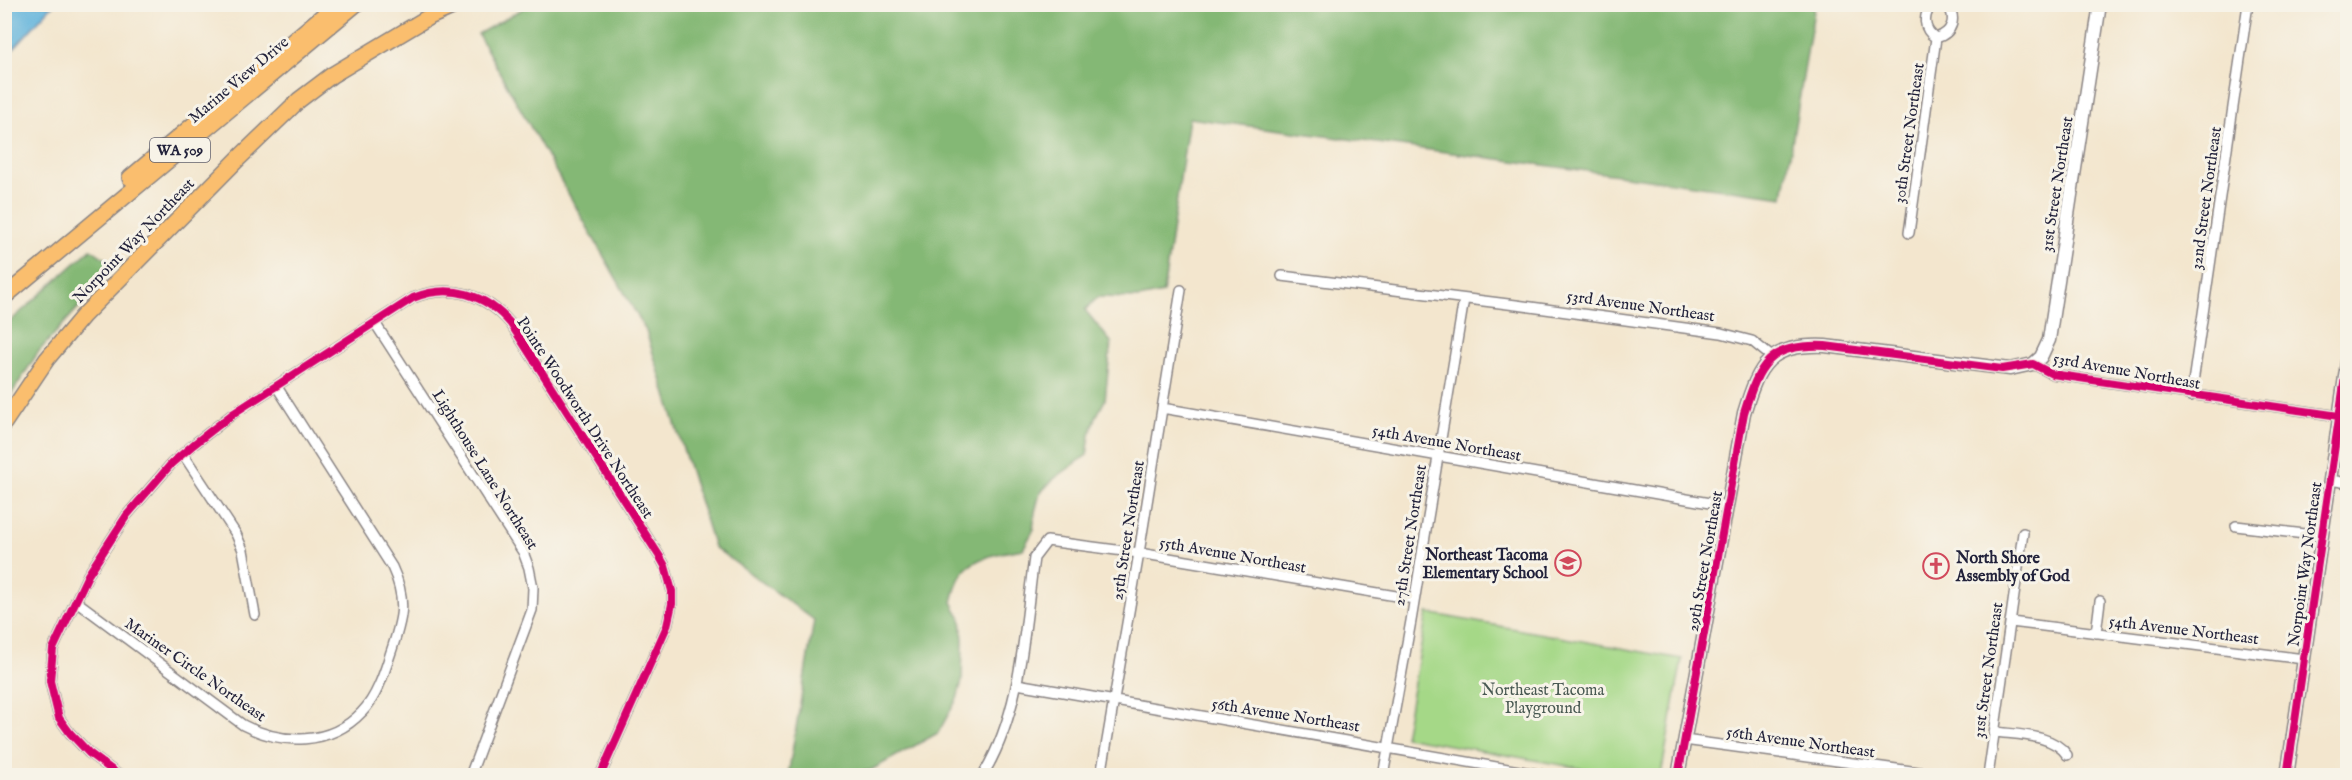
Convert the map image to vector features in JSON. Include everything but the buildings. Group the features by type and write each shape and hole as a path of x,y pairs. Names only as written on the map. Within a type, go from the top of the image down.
{"main road":[{"name":"Marine View Drive","path":"4,284 337,4"},
{"name":"Marine View Drive","path":"4,297 356,4"},
{"name":"Norpoint Way Northeast","path":"4,423 47,359 83,316 299,100 332,75 418,24 459,4"}],"street":[{"name":"30th Street Northeast","path":"1933,4 1927,12 1925,21 1929,33 1936,38"},
{"name":"30th Street Northeast","path":"1936,38 1945,34 1951,27 1953,17 1947,4"},
{"name":"31st Street Northeast","path":"2033,364 2041,357 2049,340 2100,4"},
{"name":"32nd Street Northeast","path":"2191,396 2248,4"},
{"name":"30th Street Northeast","path":"1909,233 1936,38"},
{"name":"53rd Avenue Northeast","path":"1282,276 1516,304 1730,335 1752,341 1773,357 1791,347 1800,345 1825,346 2002,369 2033,364 2052,374 2339,416"},
{"name":"25th Street Northeast","path":"1101,776 1180,290"},
{"name":"Pointe Woodworth Drive Northeast","path":"120,776 89,753 70,733 59,718 53,702 50,681 53,649 88,575 127,515 164,471 234,413 413,298 437,291 450,291 473,295 495,308 511,324 665,566 672,591 672,604 666,632 600,776"},
{"name":"27th Street Northeast","path":"1383,776 1464,299"},
{"name":"Lighthouse Lane Northeast","path":"375,323 523,552 530,568 533,588 529,620 470,776"},
{"name":"Norpoint Way Northeast","path":"2287,776 2348,356"},
{"name":"29th Street Northeast","path":"1678,776 1747,404 1759,374 1773,357"},
{"name":"Mariner Circle Northeast","path":"76,601 243,725 261,734 289,739 313,738 338,730 362,712 371,700 386,667 398,633 403,598 392,567 277,387"},
{"name":"54th Avenue Northeast","path":"1162,408 1727,506"},
{"path":"183,454 236,534 243,550 255,615"},
{"path":"2330,480 2348,483"},
{"path":"2236,526 2322,536"},
{"name":"31st Street Northeast","path":"1988,776 2023,533"},
{"name":"55th Avenue Northeast","path":"1017,684 1034,558 1047,541 1139,553 1414,599"},
{"name":"54th Avenue Northeast","path":"2096,633 2100,601"},
{"name":"54th Avenue Northeast","path":"2011,622 2304,659"},
{"path":"984,773 996,754 1017,684"},
{"name":"56th Avenue Northeast","path":"1017,684 1388,746 1549,776"},
{"path":"1995,732 2052,742 2059,745 2067,755"},
{"name":"56th Avenue Northeast","path":"1684,740 1948,776"}],"green space":[{"path":"531,4 1815,5 1783,197 1189,118 1163,293 1139,298 1098,297 1085,310 1111,342 1105,400 1090,435 1087,455 1055,478 1040,493 1033,531 1023,549 980,560 968,567 959,579 952,602 961,619 962,681 957,699 938,733 871,770 848,775 788,776 814,620 714,547 646,331 478,34"},
{"path":"91,249 116,266 39,351 5,404 5,326"},
{"name":"Northeast Tacoma Playground","path":"1427,613 1682,659 1661,775 1619,775 1404,737"}],"water":[{"path":"4,5 53,5 5,58"}],"cycle path":[{"path":"120,776 89,753 70,733 59,718 50,681 53,649 88,575 127,515 172,463 234,413 413,298 440,292 466,294 479,299 490,305 511,324 665,566 672,591 672,604 667,626 600,776"},
{"path":"1678,776 1744,413 1761,370 1779,353 1806,346 1825,346 2002,369 2033,364 2052,374 2339,416"},
{"path":"2287,776 2348,356"}],"place":[{"name":"Northeast Tacoma Elementary School","path":"1568,563"},
{"name":"North Shore Assembly of God","path":"1936,566"}]}
